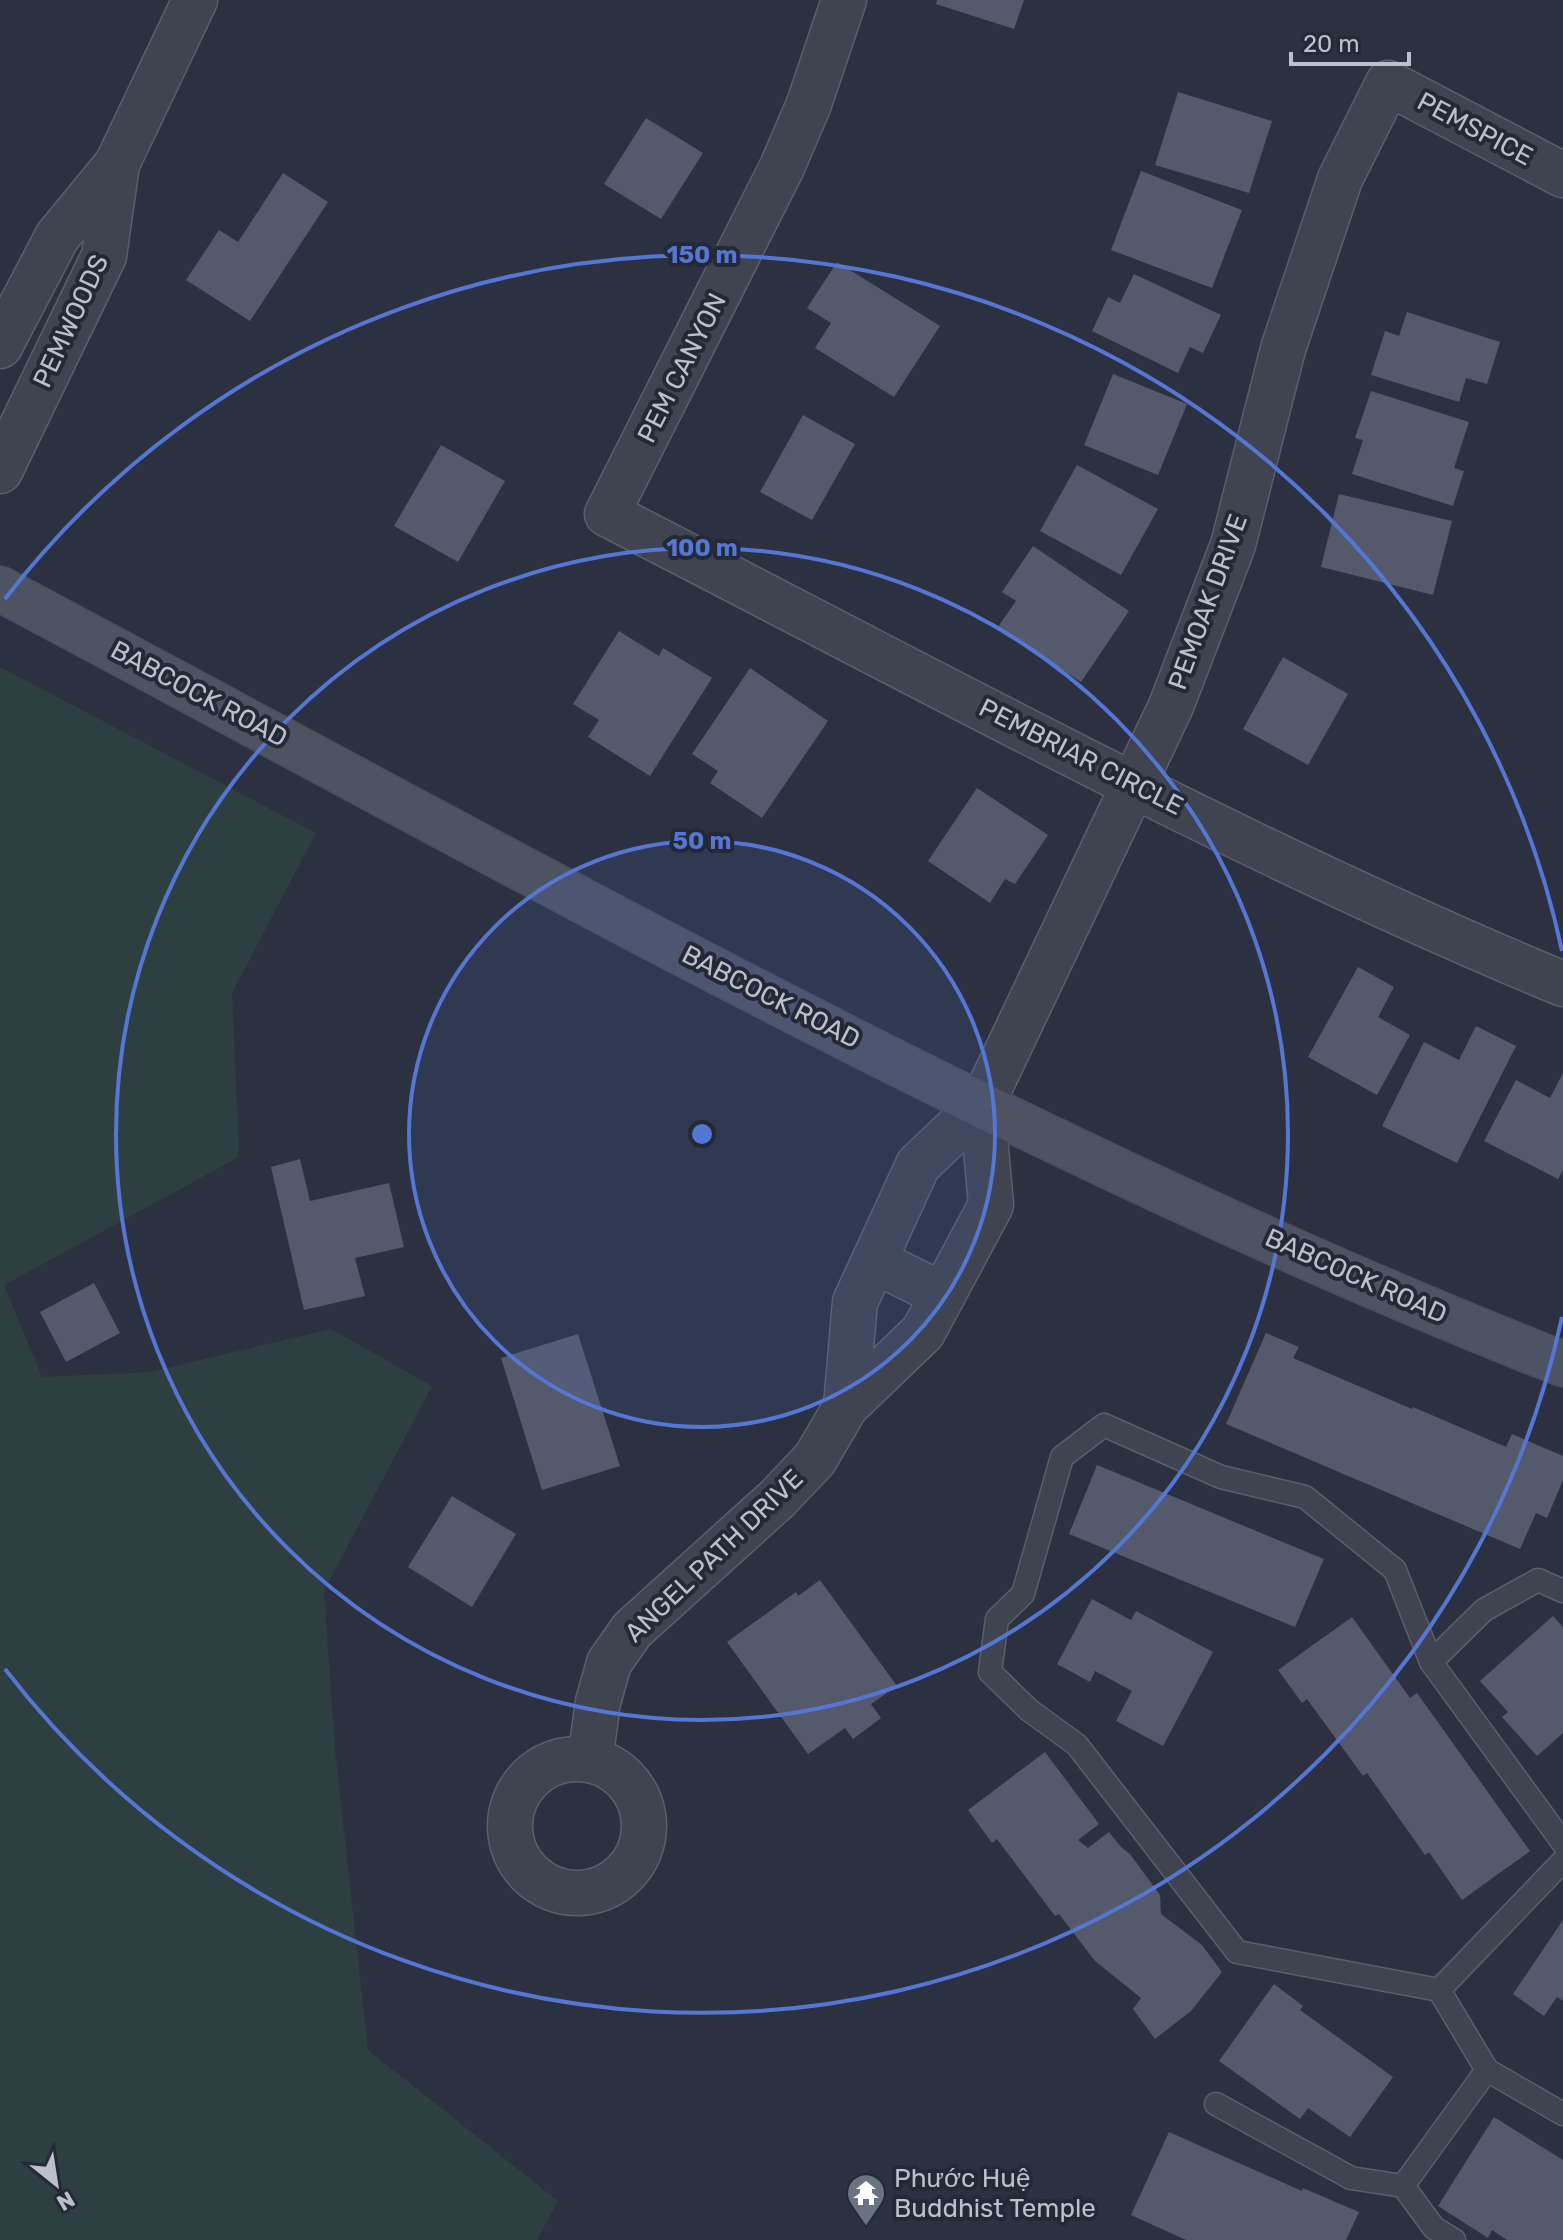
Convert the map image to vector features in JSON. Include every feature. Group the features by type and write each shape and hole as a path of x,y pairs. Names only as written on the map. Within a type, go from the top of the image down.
{"main road":[{"name":"BABCOCK ROAD","path":"0,589 749,987 982,1104 1290,1248 1563,1364"}],"street":[{"name":"PEMWOODS","path":"0,346 57,237 117,164 195,0"},
{"name":"PEM CANYON","path":"607,514 782,167 809,104 844,0"},
{"name":"PEMSPICE","path":"1388,83 1563,175"},
{"name":"PEMOAK DRIVE","path":"982,1104 1171,706 1233,545 1283,349 1340,179 1388,83"},
{"name":"PEMWOODS","path":"0,471 104,256 117,164"},
{"name":"PEMBRIAR CIRCLE","path":"607,514 1135,785 1325,877 1563,984"},
{"name":"ANGEL PATH DRIVE","path":"846,1406 855,1302 918,1165 982,1104"},
{"name":"ANGEL PATH DRIVE","path":"590,1760 598,1702 609,1663 632,1630 777,1499 815,1459 846,1406 923,1332 991,1205 982,1104"},
{"path":"874,1261 943,1295"}],"lane":[{"path":"1563,1843 1431,1662 1395,1570 1305,1497 1221,1477 1104,1425 1062,1457 1023,1594 997,1619 990,1672 1029,1710 1077,1745 1237,1952 1439,1990 1487,2070 1563,2114"},
{"path":"1431,1662 1484,1610 1538,1580 1563,1591"},
{"path":"1439,1990 1563,1861"},
{"path":"1403,2186 1487,2070"},
{"path":"1216,2104 1351,2178 1403,2186 1434,2228 1454,2240"}],"shaded area":[{"path":"0,667 316,833 232,993 239,1157 4,1285 42,1377 150,1372 331,1329 432,1386 324,1591 335,1750 368,2050 558,2201 537,2240 0,2240"}],"building":[{"path":"937,0 1024,0 1014,29 936,4"},
{"path":"1178,92 1272,121 1249,193 1155,165"},
{"path":"646,118 703,153 661,219 604,184"},
{"path":"1141,171 1242,210 1212,288 1111,250"},
{"path":"283,173 328,202 250,321 186,280 219,230 238,242"},
{"path":"837,262 940,326 894,397 815,348 831,323 807,308"},
{"path":"1134,274 1221,315 1203,353 1190,347 1178,373 1092,331 1108,297 1120,303"},
{"path":"1407,312 1500,342 1487,384 1466,378 1459,402 1371,375 1385,331 1399,336"},
{"path":"1113,374 1187,404 1158,475 1084,445"},
{"path":"1371,391 1469,422 1454,468 1464,471 1453,506 1352,474 1363,440 1355,438"},
{"path":"803,415 855,444 812,520 760,492"},
{"path":"441,445 505,481 458,562 394,526"},
{"path":"1077,465 1158,509 1121,575 1040,531"},
{"path":"1339,494 1452,521 1433,595 1321,567"},
{"path":"1033,546 1129,611 1081,682 998,627 1016,601 1002,592"},
{"path":"619,631 659,656 663,648 712,678 650,776 588,737 599,720 573,704"},
{"path":"1283,657 1348,694 1308,765 1243,729"},
{"path":"750,668 828,721 762,818 710,783 718,771 692,754"},
{"path":"977,788 1048,835 1015,884 1005,879 990,903 928,861"},
{"path":"1358,967 1394,987 1378,1017 1410,1035 1377,1095 1308,1057"},
{"path":"1476,1026 1516,1046 1457,1163 1382,1126 1424,1042 1459,1060"},
{"path":"1563,1073 1563,1170 1558,1179 1484,1141 1516,1080 1550,1098"},
{"path":"300,1159 310,1201 389,1183 404,1247 355,1258 365,1296 304,1310 271,1167"},
{"path":"94,1283 120,1333 66,1362 40,1312"},
{"path":"1266,1333 1299,1347 1293,1358 1412,1409 1506,1447 1512,1434 1563,1456 1563,1480 1547,1518 1536,1513 1520,1549 1226,1424"},
{"path":"578,1334 620,1466 542,1490 501,1358"},
{"path":"1097,1465 1324,1559 1295,1627 1069,1534"},
{"path":"452,1496 516,1534 472,1607 408,1567"},
{"path":"820,1580 897,1686 871,1704 881,1718 853,1739 845,1728 808,1754 727,1642 796,1592 798,1596"},
{"path":"1092,1599 1131,1620 1136,1611 1213,1652 1163,1746 1116,1721 1132,1691 1095,1671 1090,1682 1057,1664"},
{"path":"1553,1616 1563,1627 1563,1733 1537,1756 1502,1717 1508,1712 1480,1681"},
{"path":"1352,1617 1410,1698 1417,1693 1530,1851 1462,1900 1429,1852 1425,1855 1367,1773 1363,1776 1307,1699 1302,1703 1278,1670"},
{"path":"1045,1752 1099,1824 1078,1840 1088,1848 1109,1832 1130,1854 1160,1895 1161,1914 1202,1945 1222,1972 1191,2011 1155,2039 1133,2009 1141,1998 1095,1961 1059,1914 1055,1916 997,1839 992,1843 968,1810"},
{"path":"1563,1920 1563,2001 1557,1997 1544,2016 1513,1994"},
{"path":"1274,1984 1303,2006 1300,2010 1393,2077 1350,2137 1308,2108 1300,2119 1219,2061"},
{"path":"1494,2117 1563,2160 1563,2240 1507,2240 1492,2230 1488,2238 1438,2206"},
{"path":"1169,2132 1302,2191 1303,2188 1359,2212 1346,2240 1186,2240 1131,2215"}],"place":[{"name":"Phước Huệ Buddhist Temple","path":"866,2227"}]}
